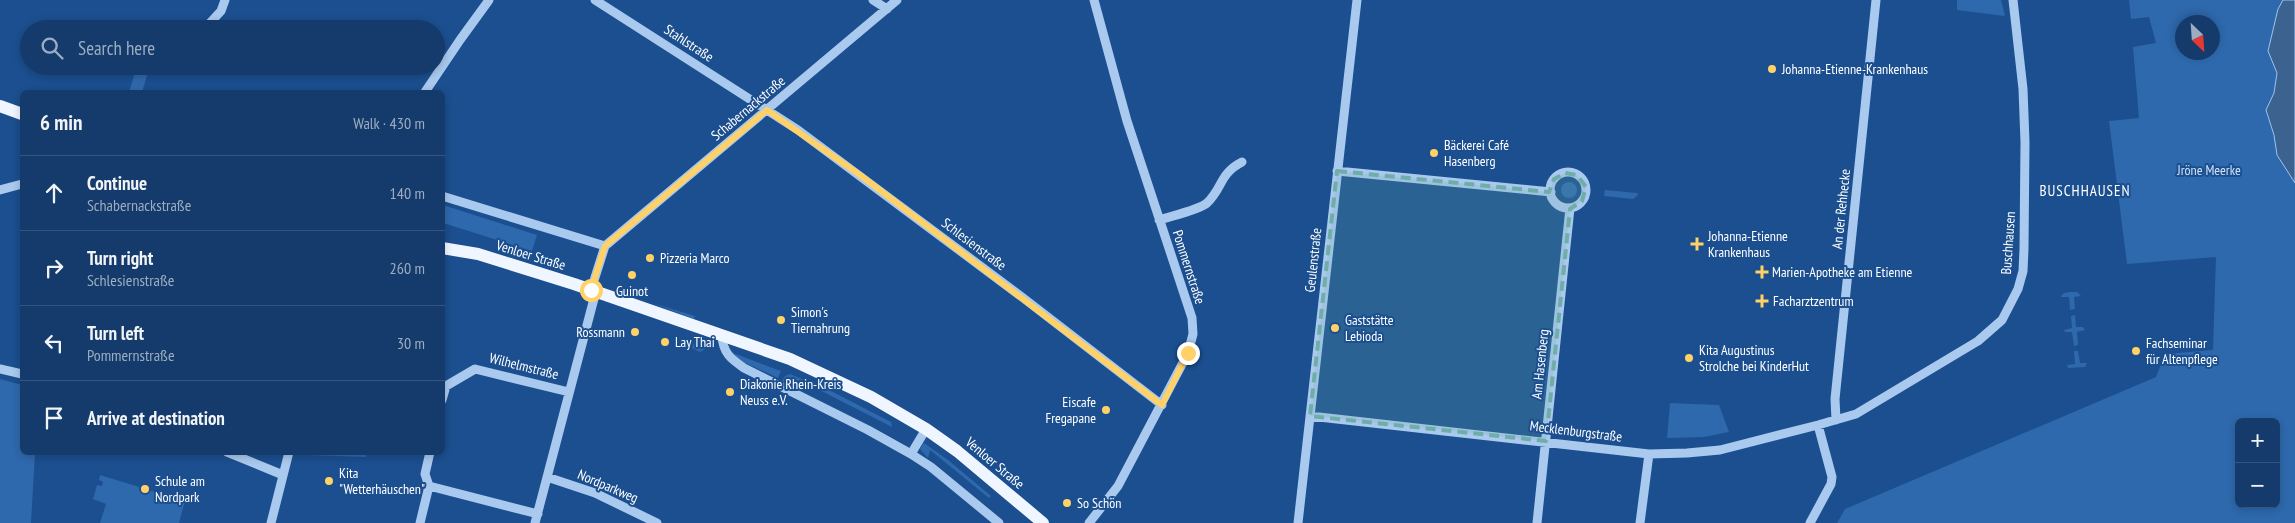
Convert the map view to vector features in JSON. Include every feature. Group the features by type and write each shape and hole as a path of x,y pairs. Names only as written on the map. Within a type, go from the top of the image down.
{"main road":[{"path":"0,106 20,113"},
{"name":"Venloer Straße","path":"445,248 478,254 790,358 871,397 926,429 957,451 1043,523"}],"street":[{"path":"212,20 220,11 225,0"},
{"path":"445,63 489,0"},
{"name":"Stahlstraße","path":"596,0 767,110"},
{"path":"873,0 887,9"},
{"name":"Schabernackstraße","path":"605,246 897,0"},
{"name":"Pommernstraße","path":"1089,523 1118,486 1162,405 1192,343 1193,326 1127,121 1094,0"},
{"name":"Geulenstraße","path":"1298,523 1356,0"},
{"name":"An der Rehhecke","path":"1836,420 1836,389 1876,0"},
{"name":"Buschhausen","path":"1836,420 1874,404 1978,341 2002,320 2018,289 2024,249 2025,142 2021,65 2013,0"},
{"path":"426,90 437,75"},
{"name":"Schlesienstraße","path":"767,110 798,130 875,187 1162,405"},
{"path":"1159,220 1204,205 1227,172 1242,162"},
{"path":"1337,171 1550,192"},
{"path":"1570,172 1581,177 1586,187 1584,198 1577,206 1570,208 1557,204 1550,192 1554,179 1561,174 1570,172"},
{"path":"0,190 20,185"},
{"path":"445,197 605,246 593,291"},
{"name":"Am Hasenberg","path":"1537,523 1570,208"},
{"name":"Wilhelmstraße","path":"429,486 536,518 593,291"},
{"path":"722,336 722,347 729,357 744,368 868,430 910,454 931,467 999,523"},
{"path":"0,369 20,374"},
{"name":"Wilhelmstraße","path":"445,383 469,371 481,369 569,392"},
{"name":"Mecklenburgstraße","path":"1310,416 1649,454 1720,450 1836,420"},
{"path":"1810,523 1831,484 1832,477 1818,425"},
{"path":"910,454 926,429"},
{"path":"1640,523 1649,454"},
{"path":"234,455 283,475"},
{"path":"270,523 288,455"},
{"path":"420,523 429,486 425,474 429,455"},
{"name":"Nordparkweg","path":"547,477 595,493 657,523"}],"highlighted area":[{"path":"1337,171 1549,192 1554,179 1565,173 1577,175 1586,187 1582,201 1570,209 1546,441 1310,416"}],"green space":[{"path":"1957,0 2001,0 2005,16 1957,10"},
{"name":"Jröne Meerke","path":"2129,0 2295,0 2295,523 1837,523 1845,509 2156,377 2165,354 2213,350 2216,257 2127,264 2109,121 2139,118 2133,47 2156,43 2149,17 2131,19"},
{"path":"134,75 147,75 143,90 130,90"},
{"path":"1569,182 1577,190 1569,198 1561,190"},
{"path":"1605,190 1637,193 1638,195 1633,199 1604,196"},
{"path":"445,206 537,235 532,251 445,224"},
{"path":"2077,292 2081,296 2074,297 2075,309 2070,310 2069,297 2061,297 2065,293"},
{"path":"652,303 695,316 694,319"},
{"path":"2075,315 2076,327 2083,327 2085,330 2077,332 2078,345 2074,346 2072,332 2065,332 2064,330 2072,328 2071,316"},
{"path":"694,343 709,345 709,347 700,352 692,348"},
{"path":"2074,351 2078,351 2080,363 2087,363 2085,367 2068,368 2067,365 2075,364"},
{"path":"733,353 781,371 778,378 739,360"},
{"path":"790,374 833,392 891,422 892,427 800,380 788,384 782,381 785,376"},
{"path":"0,379 20,384 20,455 35,455 31,523 0,523"},
{"path":"1670,403 1719,405 1729,432 1704,437 1667,438"},
{"path":"924,443 948,460 991,496 989,498 930,450 928,458 920,449"},
{"path":"305,455 366,455 366,457"},
{"path":"100,475 185,501 179,523 100,523 106,504 93,499 97,485 102,486 103,482 99,480"}],"shaded area":[{"name":"Jröne Meerke","path":"2283,0 2295,0 2295,183 2277,155 2274,135 2266,110 2274,93 2277,73 2268,51 2278,9"}],"place":[{"name":"Johanna-Etienne-Krankenhaus","path":"1772,69"},
{"name":"Bäckerei Café Hasenberg","path":"1434,153"},
{"name":"Johanna-Etienne Krankenhaus","path":"1697,244"},
{"name":"Pizzeria Marco","path":"650,258"},
{"name":"Marien-Apotheke am Etienne","path":"1762,272"},
{"name":"Guinot","path":"632,275"},
{"name":"Facharztzentrum","path":"1762,301"},
{"name":"Simon's Tiernahrung","path":"781,320"},
{"name":"Gaststätte Lebioda","path":"1335,328"},
{"name":"Rossmann","path":"635,332"},
{"name":"Lay Thai","path":"665,342"},
{"name":"Fachseminar für Altenpflege","path":"2136,351"},
{"name":"Kita Augustinus Strolche bei KinderHut","path":"1689,358"},
{"name":"Diakonie Rhein-Kreis Neuss e.V.","path":"730,392"},
{"name":"Eiscafe Fregapane","path":"1106,410"},
{"name":"Kita \"Wetterhäuschen\"","path":"329,481"},
{"name":"Schule am Nordpark","path":"145,489"},
{"name":"So Schön","path":"1067,503"}],"district":[{"name":"BUSCHHAUSEN","path":"2085,190"}],"route":[{"path":"591,290 605,246 767,110 860,175 1162,405 1188,353"}]}
